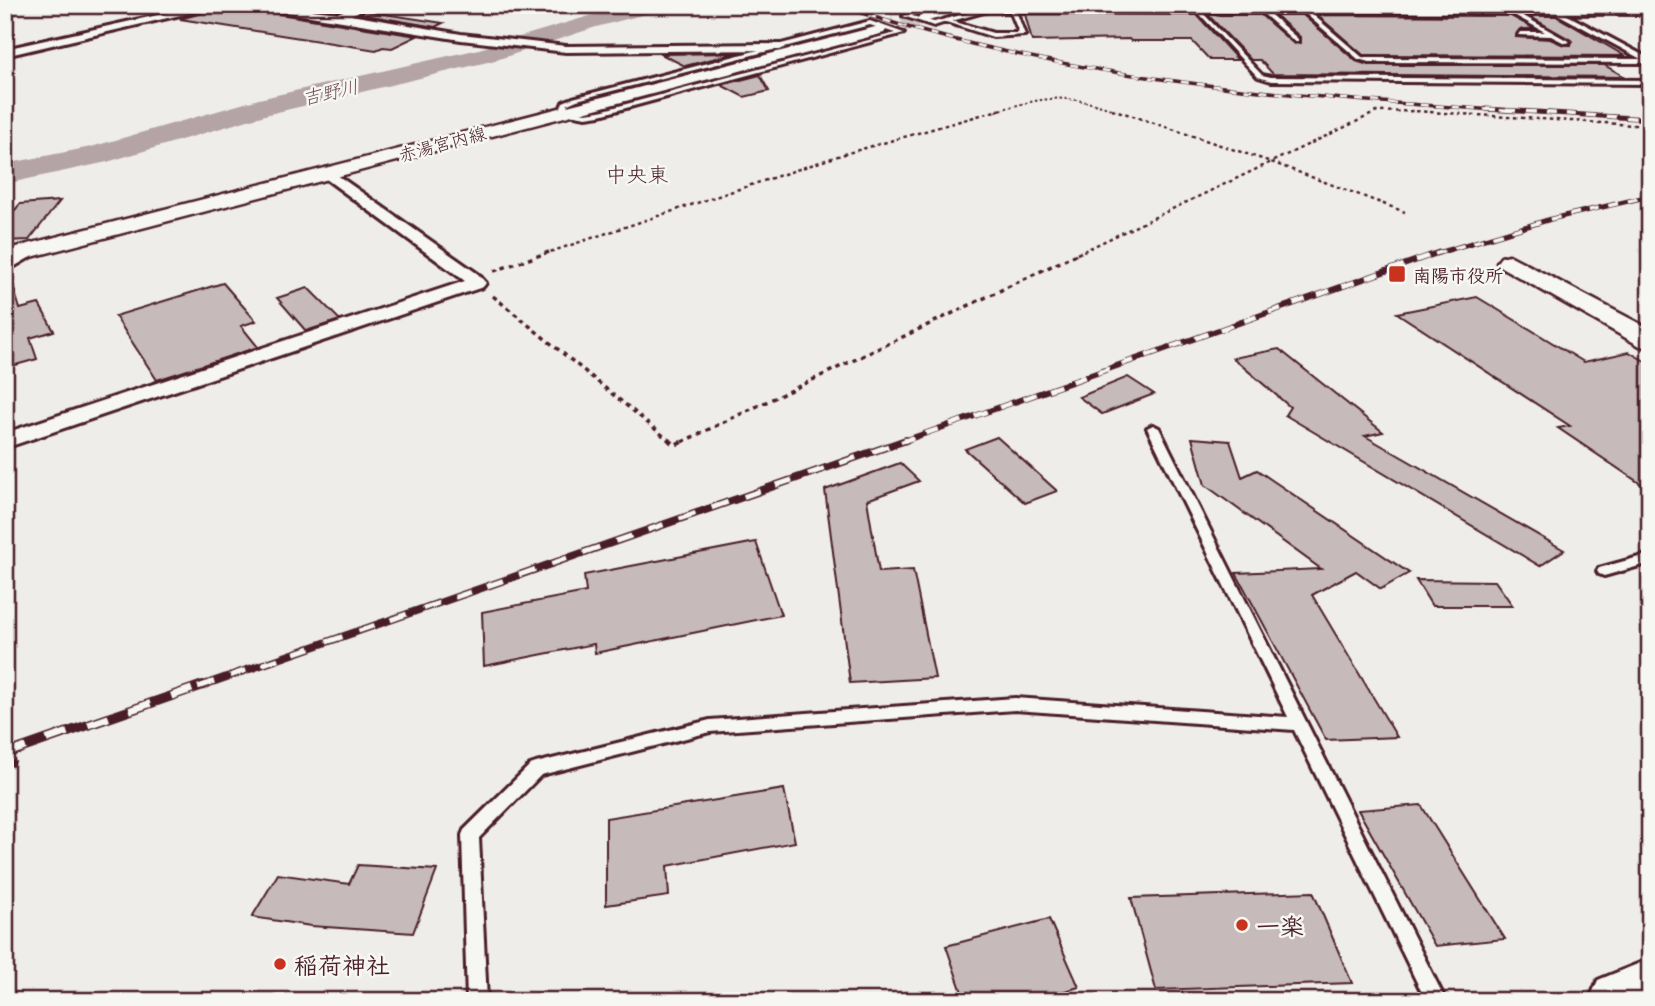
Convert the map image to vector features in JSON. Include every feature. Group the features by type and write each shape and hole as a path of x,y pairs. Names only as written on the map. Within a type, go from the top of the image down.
{"highway":[{"path":"1619,1001 1650,989"}],"main road":[{"path":"925,18 975,5"},
{"name":"赤湯宮内線","path":"5,257 879,30"},
{"path":"1509,262 1646,335"}],"street":[{"path":"5,53 218,5"},
{"path":"339,16 368,5"},
{"path":"273,6 461,37 565,49 780,47"},
{"path":"993,9 1364,7 1650,11"},
{"path":"327,173 475,281"},
{"path":"5,441 475,281"}],"lane":[{"path":"939,5 906,16 934,24 993,9"},
{"path":"947,21 993,35 1022,35 1009,7"},
{"path":"1549,8 1650,61"},
{"path":"1196,9 1260,76 1271,79 1650,82"},
{"path":"1261,9 1296,40"},
{"path":"1303,9 1360,58 1369,60 1650,61"},
{"path":"1509,10 1567,42"},
{"path":"870,23 901,33 600,113 586,115 562,112 565,103 575,99 870,23"},
{"path":"1520,34 1553,34"},
{"path":"5,269 44,247"},
{"path":"1153,428 1436,1001"},
{"path":"1604,571 1650,558"},
{"path":"477,1001 470,835 536,770 710,726 1015,704 1299,724"}],"path":[{"path":"475,281 841,155 1040,98 1082,99 1271,162 1405,212"},
{"path":"475,281 674,445 1377,112 1391,110 1650,126"},
{"path":"5,745 20,749 5,774"}],"building":[{"path":"232,5 266,5 267,11 273,13 417,36 392,48 383,47 376,50 180,19"},
{"path":"365,11 443,23 435,27 360,14"},
{"path":"1025,14 1197,15 1238,60 1210,60 1192,41 1032,41"},
{"path":"1208,15 1261,15 1294,44 1300,43 1300,37 1275,15 1303,15 1356,61 1368,65 1604,65 1625,77 1273,74 1260,60 1251,60"},
{"path":"1317,15 1511,16 1535,29 1520,29 1516,37 1550,39 1571,45 1571,40 1529,16 1556,16 1625,56 1363,55"},
{"path":"736,53 685,66 661,54"},
{"path":"760,75 769,91 744,97 721,85"},
{"path":"60,201 29,240 5,241 5,211 15,210 20,204"},
{"path":"10,276 20,309 39,304 54,331 30,338 37,359 5,368 5,277"},
{"path":"223,283 256,321 241,326 258,347 157,380 115,316"},
{"path":"308,288 340,320 306,331 277,298"},
{"name":"南陽市役所","path":"1477,297 1584,362 1629,352 1650,364 1650,490 1558,428 1570,426 1397,313"},
{"path":"1279,349 1383,432 1365,436 1564,550 1540,566 1285,415 1290,407 1233,358"},
{"path":"1128,377 1154,394 1102,414 1079,397"},
{"path":"997,437 1057,491 1025,503 965,449"},
{"path":"1192,438 1230,441 1242,477 1257,470 1409,573 1381,589 1356,571 1312,595 1397,737 1326,740 1236,573 1321,569 1205,485"},
{"path":"900,463 919,481 867,500 879,572 913,570 935,678 850,683 825,490"},
{"path":"756,542 781,615 595,653 594,644 484,666 482,612 586,592 584,575"},
{"path":"1416,580 1495,581 1513,606 1432,606"},
{"path":"784,789 795,842 667,866 669,896 606,905 606,818"},
{"path":"1421,805 1505,939 1435,946 1358,810"},
{"path":"358,865 437,870 413,933 311,926 252,917 278,874 349,884"},
{"path":"1313,892 1352,983 1156,990 1131,898"},
{"path":"1049,919 1079,987 1029,1001 965,1001 946,946"}],"waterway":[{"name":"吉野川","path":"5,174 96,155 259,108 487,55 588,22 653,5"}],"tunnel":[{"path":"879,30 925,18"}],"railway":[{"path":"838,5 918,30 1001,51 1086,67 1258,91 1513,111"},
{"path":"1486,109 1650,119"},
{"path":"1435,254 1551,219 1650,196"},
{"path":"901,442 1440,252"},
{"path":"198,687 906,440"},
{"path":"5,754 203,685"}],"place":[{"name":"南陽市役所","path":"1397,274"},
{"name":"一楽","path":"1242,925"},
{"name":"稲荷神社","path":"280,964"}],"district":[{"name":"中央東","path":"637,173"}]}
